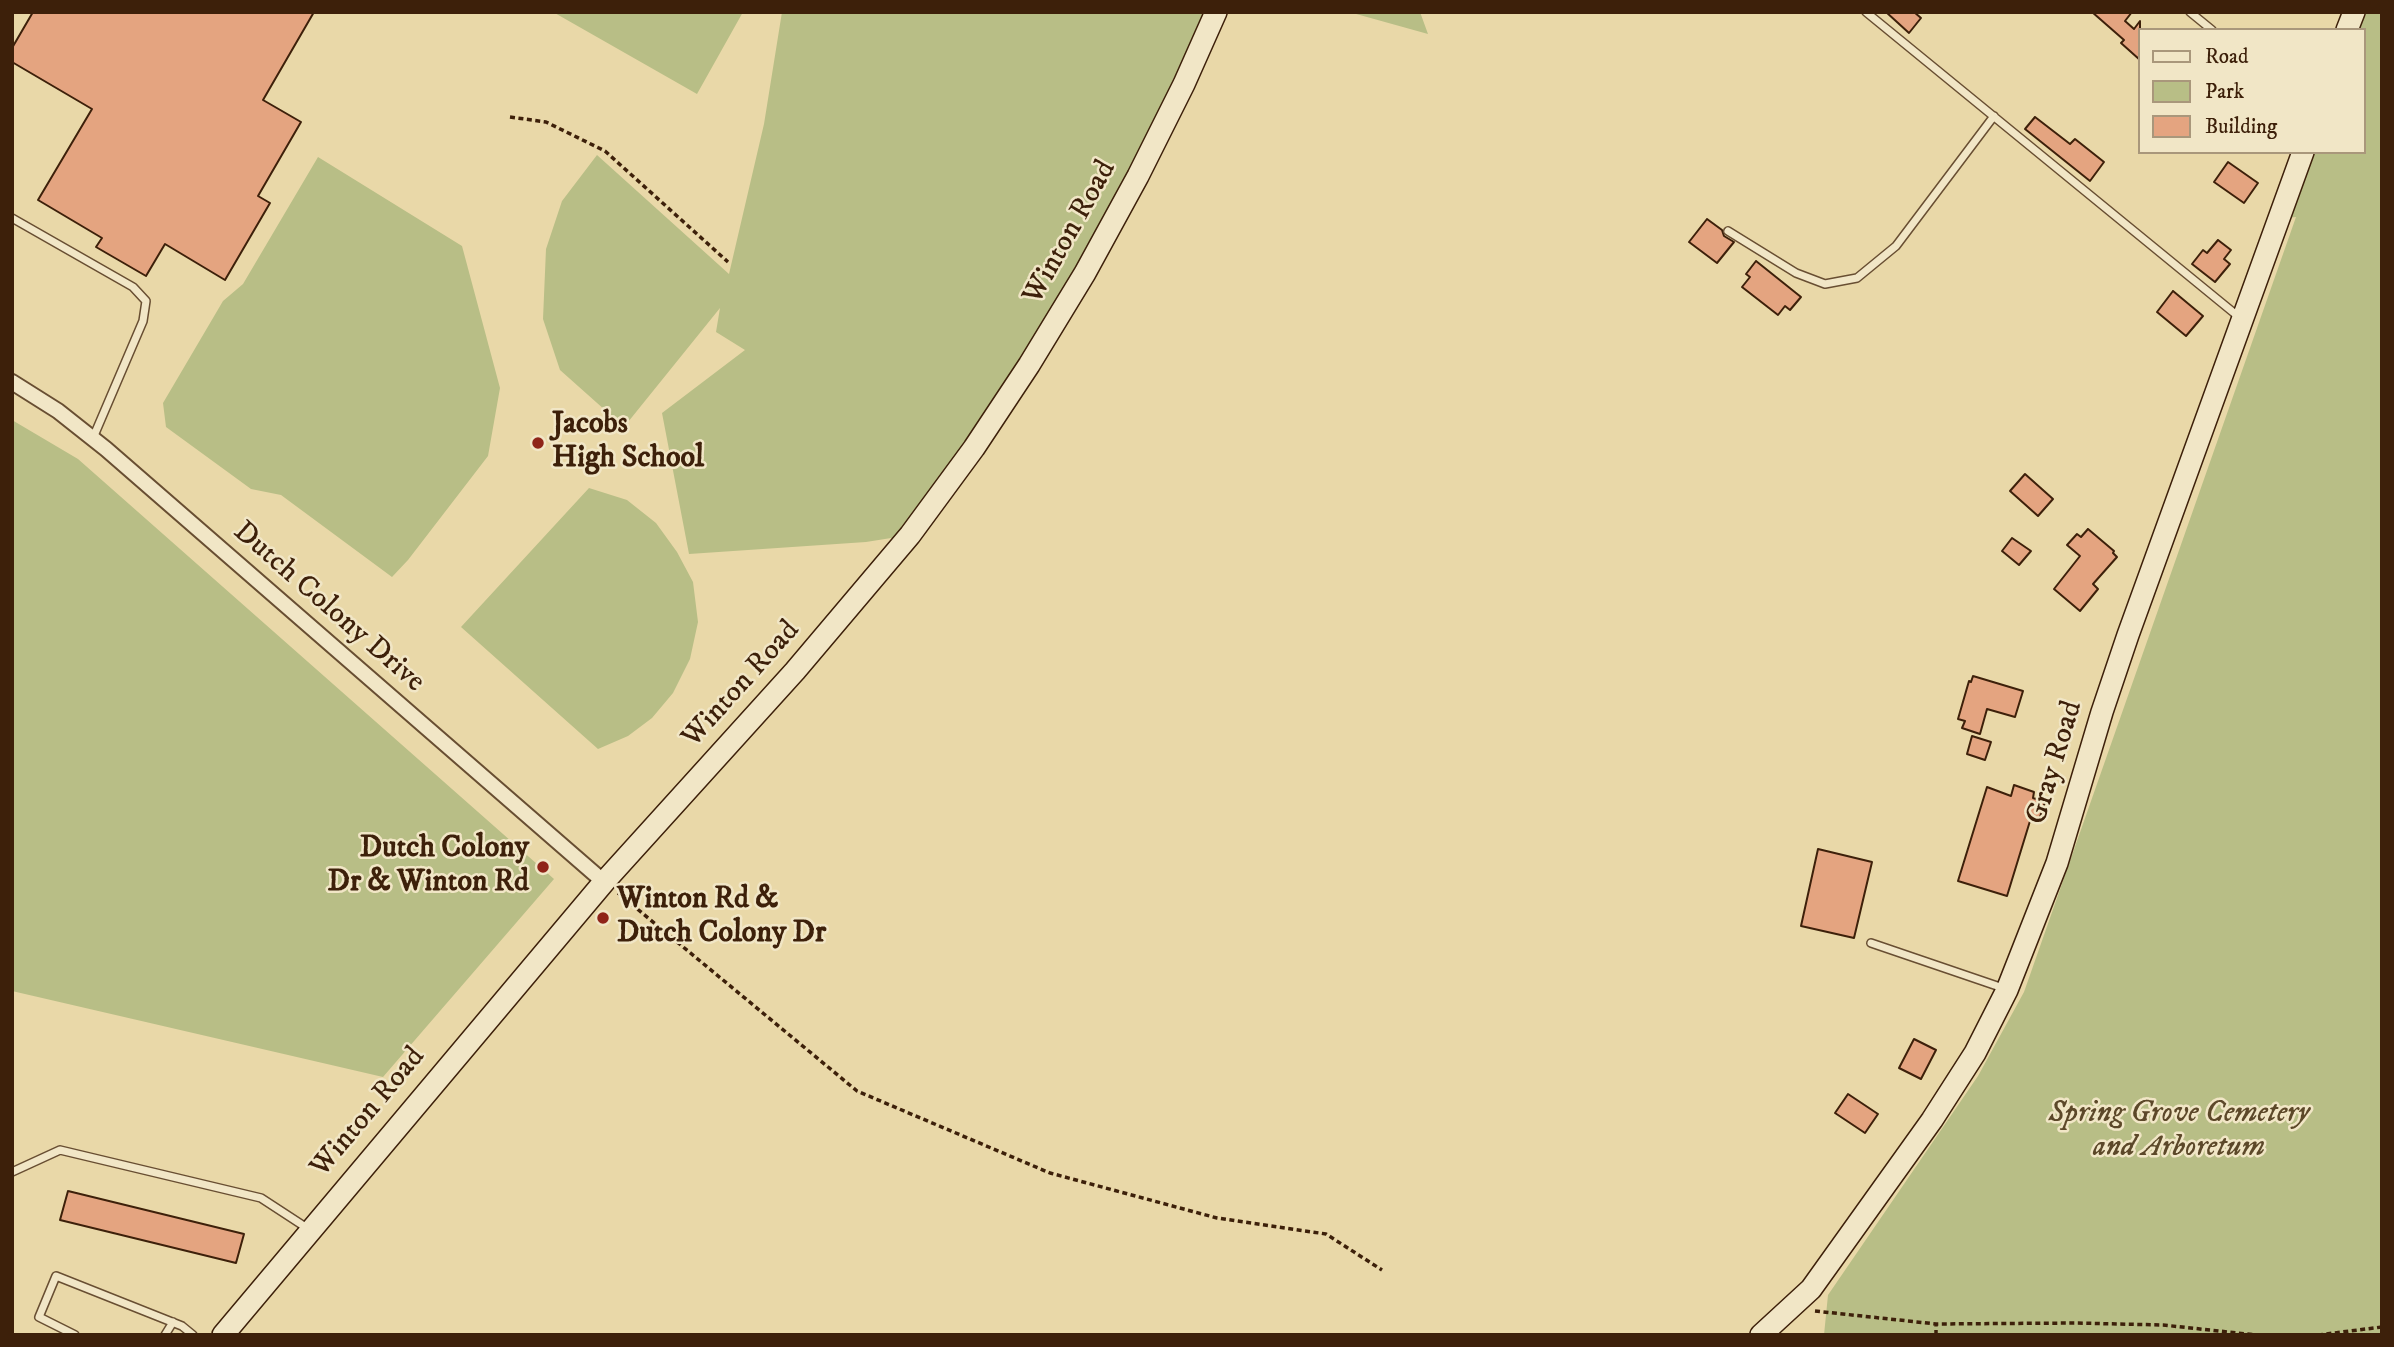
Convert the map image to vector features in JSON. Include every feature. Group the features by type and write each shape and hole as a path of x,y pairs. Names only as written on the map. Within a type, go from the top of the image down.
{"main road":[{"name":"Winton Road","path":"223,1335 604,882 841,619 910,535 974,448 1029,366 1085,273 1138,176 1216,12"},
{"name":"Gray Road","path":"1761,1335 1811,1289 1932,1120 1975,1053 2007,990 2057,863 2123,648 2302,154"}],"street":[{"name":"Dutch Colony Drive","path":"12,382 58,411 92,438 604,882"}],"lane":[{"path":"1866,12 2242,320"},
{"path":"2190,12 2210,28"},
{"path":"1728,231 1796,273 1825,284 1857,278 1896,246 1994,116"},
{"path":"12,218 133,287 146,301 143,321 92,438"},
{"path":"1871,943 2007,990"},
{"path":"12,1172 60,1150 261,1198 311,1230"},
{"path":"75,1335 39,1317 56,1276 173,1322 193,1335"},
{"path":"165,1335 173,1322"}],"path":[{"path":"510,117 546,122 605,151 728,262"},
{"path":"604,882 857,1091 1050,1173 1217,1218 1326,1234 1382,1270"},
{"path":"1790,1308 1936,1324 2138,1325 2256,1335"},
{"path":"1936,1324 1936,1335"},
{"path":"2318,1335 2382,1326"}],"green space":[{"path":"553,12 743,12 697,94"},
{"path":"782,12 1216,12 1138,176 910,535 866,542 689,554 662,413 745,350 716,332 720,308 624,427 560,370 543,319 546,249 562,201 597,155 729,274 764,124"},
{"path":"1349,12 1420,12 1428,34"},
{"name":"Spring Grove Cemetery and Arboretum","path":"2354,12 2382,12 2382,1335 1824,1335 1828,1295 1978,1076 2024,992 2296,217 2288,218 2303,154 2366,154 2366,28 2348,28"},
{"path":"318,157 462,246 500,388 488,456 392,577 281,495 251,489 166,427 163,403 223,301 243,284"},
{"path":"12,420 78,459 554,879 383,1077 12,991"},
{"path":"589,488 627,500 656,523 677,552 693,582 698,622 690,659 673,693 652,718 628,736 598,749 461,627"}],"building":[{"path":"33,12 314,12 263,100 301,122 258,196 270,203 225,280 165,244 146,276 96,247 102,238 38,200 92,109 12,62 12,48"},
{"path":"1886,12 1914,12 1921,18 1909,33"},
{"path":"2092,12 2132,12 2125,21 2134,29 2140,21 2138,58 2121,43 2124,40"},
{"path":"2035,117 2070,144 2075,139 2104,162 2090,181 2025,129"},
{"path":"2228,162 2258,183 2244,203 2214,182"},
{"path":"1707,219 1734,242 1717,263 1689,242"},
{"path":"2218,240 2231,250 2224,259 2230,264 2215,282 2192,264 2203,250 2207,253"},
{"path":"1756,261 1801,297 1790,310 1785,306 1778,315 1742,287 1750,277 1746,274"},
{"path":"2173,291 2203,316 2186,336 2157,312"},
{"path":"2025,474 2053,499 2038,516 2010,491"},
{"path":"2088,529 2114,551 2117,557 2093,584 2098,589 2080,611 2054,589 2080,556 2067,545 2077,534 2081,537"},
{"path":"2012,538 2031,551 2019,565 2002,551"},
{"path":"1973,676 2023,691 2015,717 1987,709 1980,734 1962,728 1965,721 1958,719 1969,681 1971,682"},
{"path":"1972,736 1991,742 1985,760 1967,754"},
{"path":"2014,785 2034,792 2033,798 2045,802 2038,823 2030,821 2007,896 1958,881 1987,787 2011,796"},
{"path":"1818,849 1872,862 1854,938 1801,926"},
{"path":"1914,1039 1936,1050 1921,1079 1899,1068"},
{"path":"1848,1094 1878,1114 1865,1133 1835,1113"},
{"path":"68,1191 244,1234 236,1263 60,1220"}],"place":[{"name":"Jacobs High School","path":"538,443"},
{"name":"Dutch Colony Dr & Winton Rd","path":"543,867"},
{"name":"Winton Rd & Dutch Colony Dr","path":"603,918"}]}
